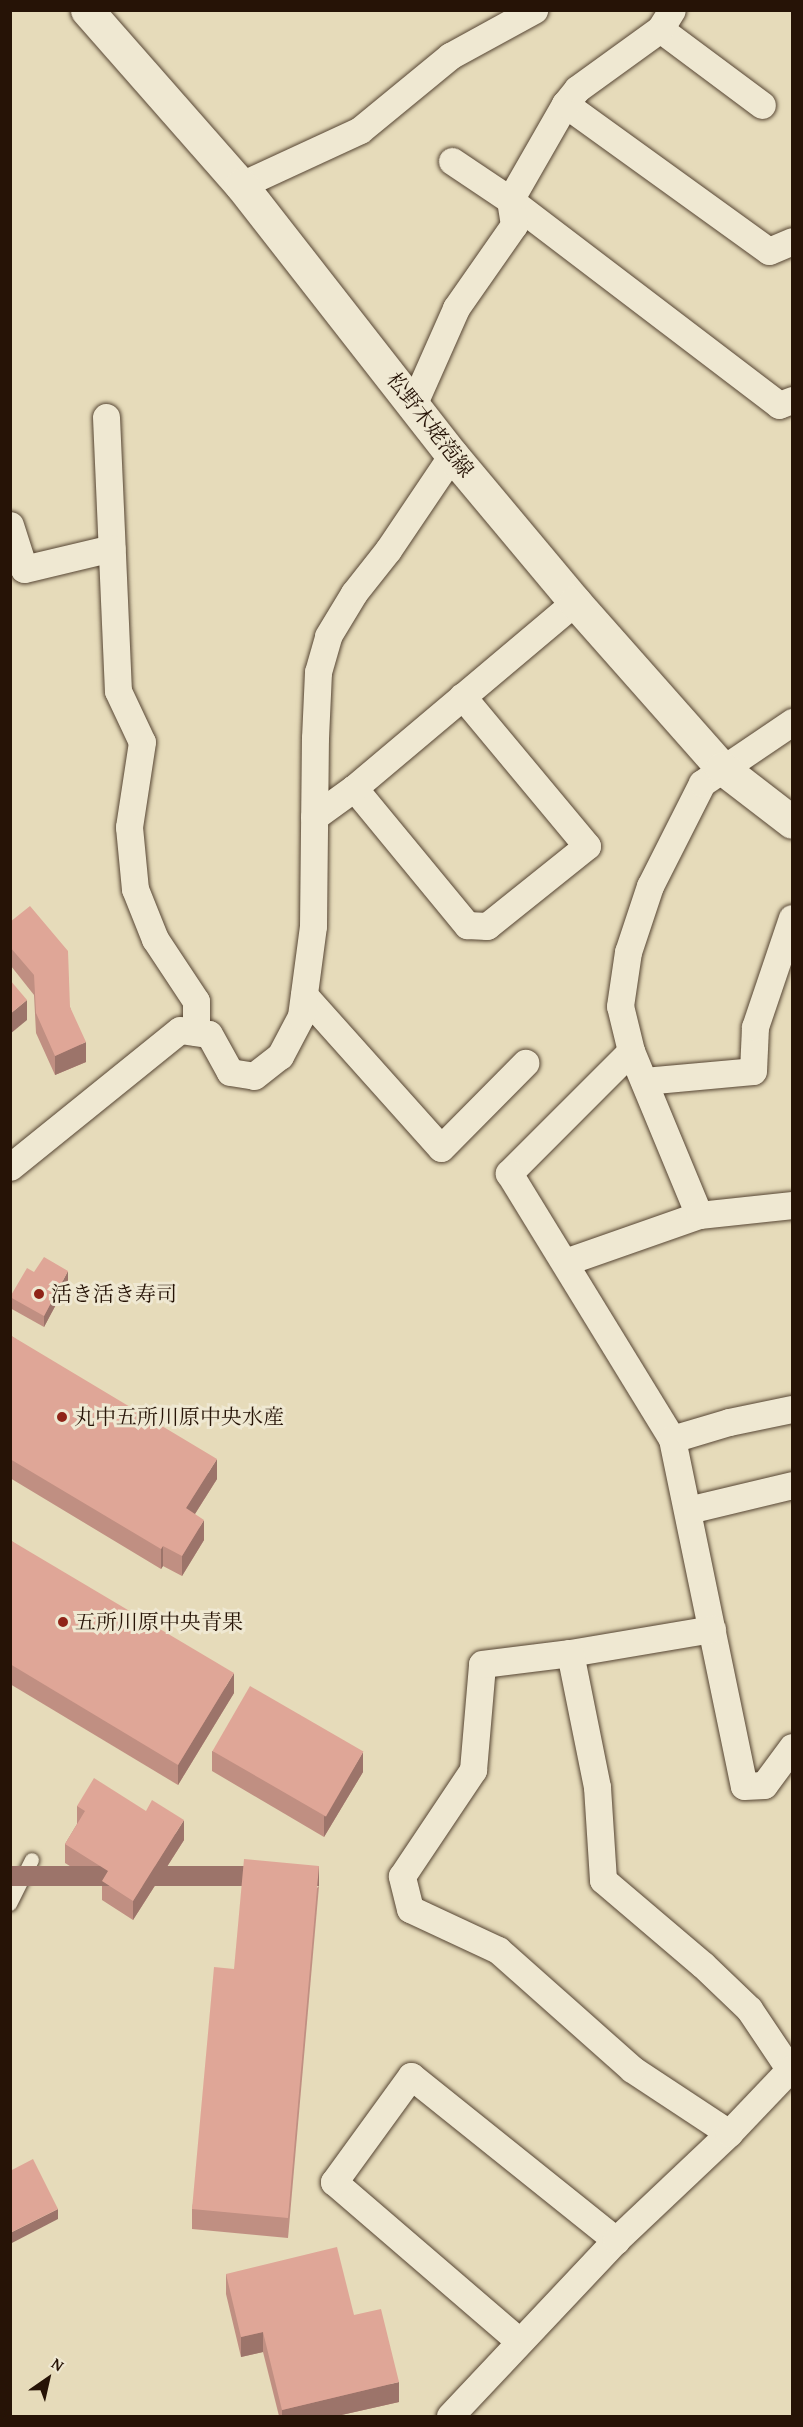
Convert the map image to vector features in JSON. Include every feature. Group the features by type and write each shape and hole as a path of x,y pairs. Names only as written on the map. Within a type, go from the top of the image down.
{"main road":[{"name":"松野木姥萢線","path":"87,10 241,185 414,403 452,455 575,602 722,768 792,822"}],"street":[{"path":"241,185 360,130 450,56 534,10"},
{"path":"414,403 456,308 514,225 510,200 564,104 577,89 666,20 762,105"},
{"path":"564,104 769,251 792,241"},
{"path":"452,161 510,200 779,405 792,400"},
{"path":"106,417 118,692 142,742 129,827 135,890 155,939 196,1001 196,1032"},
{"path":"10,1167 180,1030 209,1034 230,1072 254,1076 280,1056 301,1016 314,926 318,672 328,636 354,593 388,550 452,455"},
{"path":"10,525 24,569 112,548"},
{"path":"314,817 354,788 575,602"},
{"path":"354,788 466,925 487,926 587,846 462,696"},
{"path":"699,1215 631,1051 620,1006 628,952 650,886 702,783 792,722"},
{"path":"644,1081 753,1071 754,1027 792,918"},
{"path":"304,995 441,1148 525,1063"},
{"path":"631,1051 509,1173 672,1439 744,1786 764,1785 792,1747"},
{"path":"565,1262 699,1215 792,1205"},
{"path":"672,1439 729,1422 792,1409"},
{"path":"688,1510 792,1485"},
{"path":"712,1629 570,1653 482,1664 473,1770 402,1876 410,1909 498,1950 632,2069 729,2133"},
{"path":"450,2416 616,2240 791,2071 749,2009 703,1965 603,1880 597,1787 570,1653"},
{"path":"519,2342 334,2182 411,2076 616,2240"}],"lane":[{"path":"10,1904 32,1860"}],"building":[{"path":"30,906 68,951 70,1007 86,1042 55,1056 36,1013 34,975 10,947 10,922"},
{"path":"10,980 27,1000 10,1014"},
{"name":"活き活き寿司","path":"44,1257 68,1271 44,1316 10,1297 27,1268 34,1272"},
{"name":"丸中五所川原中央水産","path":"10,1335 217,1459 186,1508 204,1520 182,1556 163,1546 161,1549 10,1459"},
{"name":"五所川原中央青果","path":"10,1540 234,1673 178,1765 10,1664"},
{"path":"250,1686 363,1752 326,1816 212,1751"},
{"path":"94,1778 146,1811 152,1800 184,1820 133,1901 102,1881 108,1871 65,1844 85,1811 77,1806"},
{"path":"244,1859 319,1866 288,2218 192,2209 214,1967 234,1969"},
{"path":"33,2159 58,2209 10,2233 10,2171"},
{"path":"337,2247 354,2315 381,2309 399,2382 282,2410 263,2332 241,2337 226,2274"}],"place":[{"name":"活き活き寿司","path":"39,1294"},
{"name":"丸中五所川原中央水産","path":"62,1417"},
{"name":"五所川原中央青果","path":"63,1622"}]}
